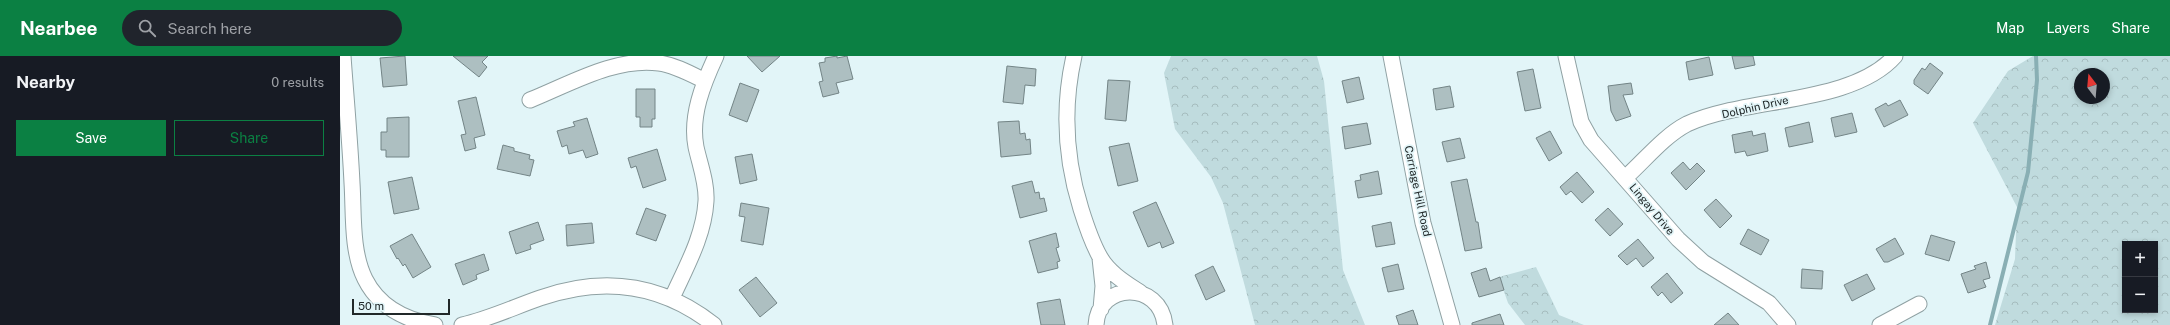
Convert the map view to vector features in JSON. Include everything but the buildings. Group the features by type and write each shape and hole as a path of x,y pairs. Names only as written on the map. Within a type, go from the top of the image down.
{"street":[{"path":"343,56 345,141 356,241 359,262 364,278 377,297 396,312 412,320 435,325"},
{"path":"672,298 695,248 704,217 706,191 696,146 695,127 705,80 716,56"},
{"path":"1074,56 1066,106 1068,150 1070,170 1080,205 1100,258 1103,286 1101,309 1096,325"},
{"name":"Carriage Hill Road","path":"1391,56 1423,223 1452,325"},
{"name":"Lingay Drive","path":"1566,56 1584,128 1591,140 1626,177 1678,239 1698,258 1769,304 1788,325"},
{"name":"Dolphin Drive","path":"1626,177 1671,135 1688,124 1724,113 1850,84 1878,72 1895,56"},
{"path":"530,100 610,68 638,62 668,65 705,80"},
{"path":"1100,258 1121,280 1152,299 1159,307 1165,325"},
{"path":"462,325 552,294 581,287 625,286 646,289 672,298 690,308 714,325"},
{"path":"1101,309 1108,300 1117,294 1129,292 1141,293"},
{"path":"1880,325 1919,304"}],"green space":[{"path":"1171,56 1317,56 1324,81 1343,270 1365,325 1255,325 1223,203 1211,177 1175,129 1164,73"},
{"path":"2033,56 2170,56 2170,325 1995,325 2015,259 2017,207 1973,123 2008,71"},
{"path":"1536,267 1559,315 1584,325 1525,325 1508,303 1499,277"}],"waterway":[{"path":"1990,325 2028,172 2037,80 2036,56"}]}
